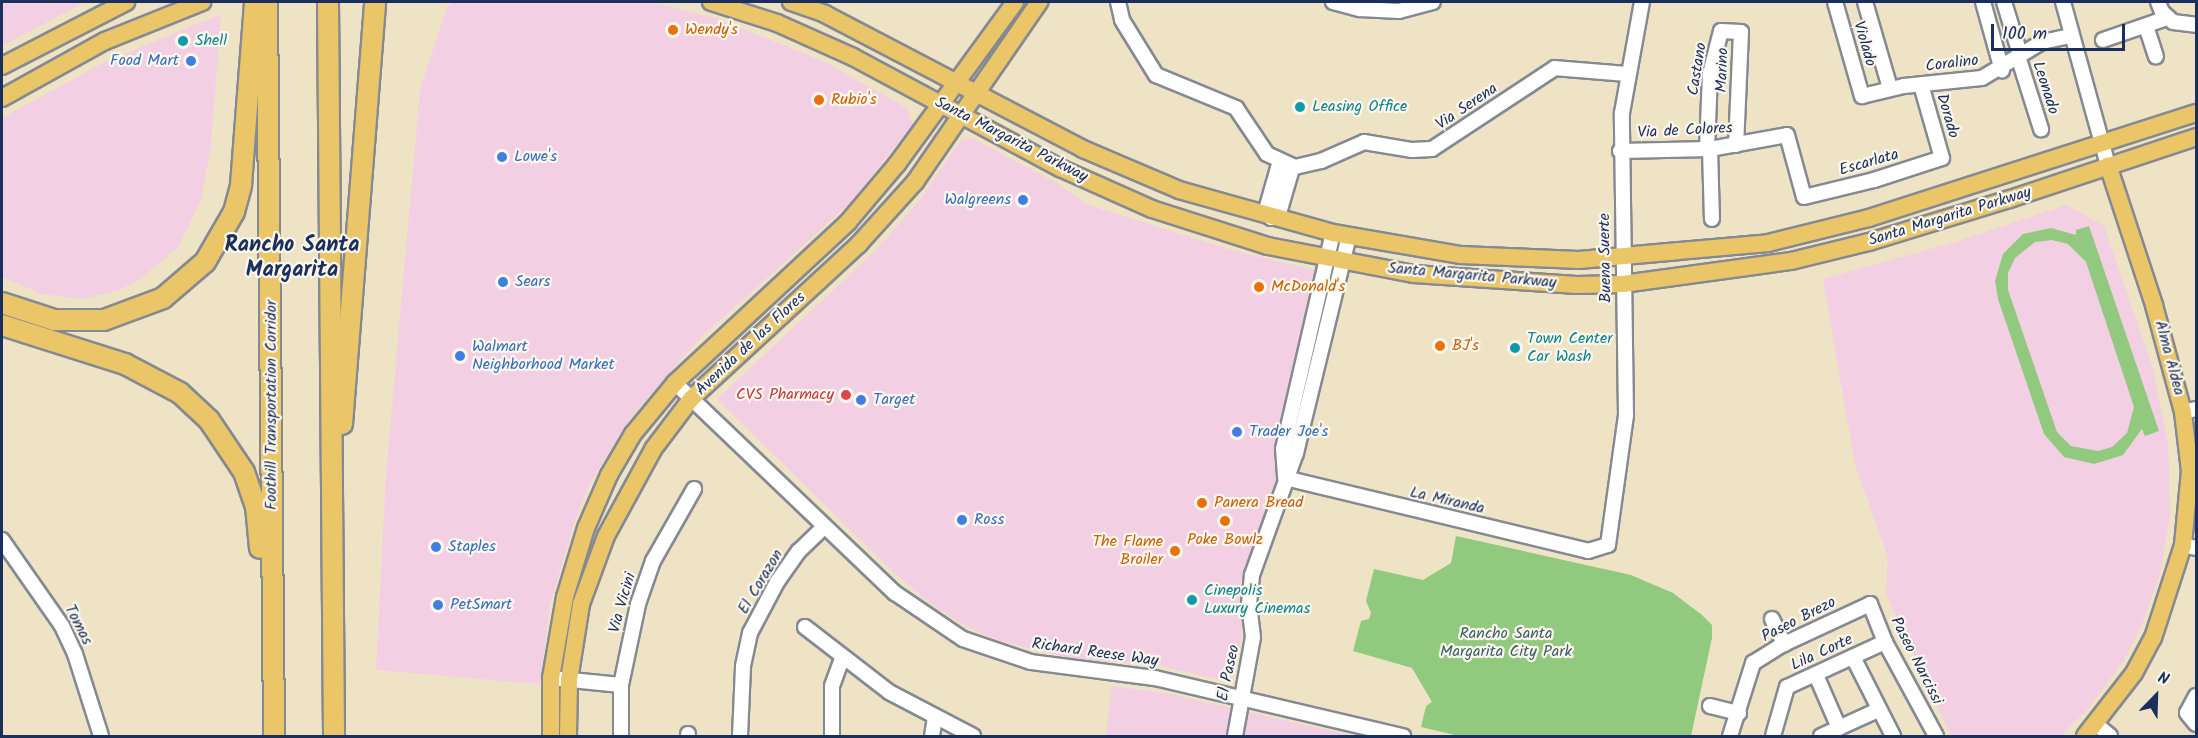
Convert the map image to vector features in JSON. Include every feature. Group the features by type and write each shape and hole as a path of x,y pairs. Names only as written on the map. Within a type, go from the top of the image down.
{"highway":[{"path":"2,303 54,320 104,320 164,298 205,262 230,221 241,184 255,2"},
{"name":"Foothill Transportation Corridor","path":"267,2 274,736"},
{"path":"327,2 334,736"},
{"path":"332,587 337,574 339,464 375,2"},
{"path":"2,325 148,374 180,393 209,420 236,457 252,490 259,527 265,621 272,645"}],"main road":[{"path":"2,66 126,2"},
{"path":"2,98 105,41 202,2"},
{"name":"Santa Margarita Parkway","path":"711,2 819,41 1060,168 1152,209 1216,232 1336,260 1438,276 1577,285 1623,284 1791,261 1869,242 2196,137"},
{"name":"Santa Margarita Parkway","path":"791,2 825,14 1083,149 1161,183 1271,218 1341,235 1461,255 1579,260 1625,258 1768,243 1869,218 2196,113"},
{"name":"Avenida de las Flores","path":"551,736 551,678 565,597 586,528 609,475 633,434 675,382 848,222 897,164 1015,2"},
{"name":"Avenida de las Flores","path":"567,736 569,680 581,604 606,536 654,448 692,399 859,244 915,182 1039,2"},
{"name":"Alma Aldea","path":"2091,731 2134,674 2153,638 2190,546 2190,411 2109,165"}],"street":[{"path":"1118,2 1122,20 1156,75 1236,108 1260,148 1286,164 1291,172 1279,213 1271,218"},
{"path":"1332,2 1399,11 1433,2"},
{"name":"Buena Suerte","path":"1603,549 1610,536 1626,415 1623,284 1625,258 1620,150 1626,74 1642,2"},
{"name":"Violado","path":"1835,2 1862,96"},
{"path":"1864,2 1890,88"},
{"path":"1983,2 2002,70"},
{"name":"Leonado","path":"2004,2 2041,129"},
{"name":"Alma Aldea","path":"2062,2 2109,165"},
{"path":"2158,2 2167,18"},
{"path":"2103,40 2167,18 2196,25"},
{"path":"2146,26 2156,56"},
{"name":"Castano","path":"1712,219 1708,149 1710,74 1721,31 1741,32"},
{"name":"Marino","path":"1736,145 1741,32"},
{"name":"Coralino","path":"1862,96 1890,88 1970,81 2002,70 2019,55 2042,42 2072,36"},
{"name":"Via Serena","path":"1286,164 1306,166 1364,142 1432,150 1549,70 1570,67 1626,74"},
{"name":"Dorado","path":"1921,85 1942,158"},
{"name":"Via de Colores","path":"1620,150 1708,149 1787,135 1803,197"},
{"name":"Escarlata","path":"1803,197 1874,180 1942,158"},
{"name":"El Paseo","path":"1234,736 1253,637 1250,589 1275,521 1285,478 1283,449 1341,235"},
{"name":"Richard Reese Way","path":"675,382 895,593 963,639 1051,666 1155,678 1240,696 1403,736"},
{"name":"La Miranda","path":"1285,478 1588,551 1603,549"},
{"name":"Via Vicini","path":"621,736 621,685 644,585 669,529 694,489"},
{"name":"El Corazon","path":"740,736 743,666 750,633 777,582 799,551 824,527"},
{"name":"Tomas","path":"2,540 62,626 75,654 101,736"},
{"name":"Paseo Narcissi","path":"1865,604 1872,606 1885,642 1936,736"},
{"name":"Paseo Brezo","path":"1730,736 1753,663 1784,644 1865,604"},
{"path":"1772,620 1784,644"},
{"path":"805,627 835,646 843,658 935,718 974,736"},
{"name":"Lila Corte","path":"1773,736 1787,687 1885,642"},
{"path":"1853,657 1893,736"},
{"path":"832,736 832,686 843,658"},
{"path":"1816,675 1839,728"},
{"path":"551,678 621,685"},
{"path":"2196,696 2187,713 2196,724"},
{"path":"1710,706 1738,713"},
{"path":"1821,736 1878,710"},
{"path":"932,736 935,718"},
{"path":"2091,731 2110,736"}],"shaded area":[{"path":"2,2 85,2 2,46"},
{"path":"452,2 649,2 719,19 825,62 908,109 913,124 850,203 698,340 628,421 588,487 574,524 550,604 540,684 376,670 386,474 420,90 447,7"},
{"path":"221,14 211,145 201,200 178,247 138,281 119,290 83,299 41,294 3,277 2,118 103,63"},
{"path":"972,138 1058,184 1088,205 1235,251 1315,270 1321,282 1262,545 1242,577 1239,595 1242,637 1231,676 1221,680 1152,664 1076,660 997,640 960,623 923,598 885,564 717,399 876,250 919,201 961,140"},
{"path":"2066,205 2104,226 2153,369 2168,444 2170,517 2160,573 2143,622 2124,660 2087,710 2060,736 1951,736 1886,593 1888,557 1855,465 1823,279 1956,242"},
{"path":"1112,686 1170,694 1353,736 1106,736"}],"green space":[{"path":"2089,226 2159,431 2145,436 2142,429 2123,455 2094,464 2064,457 2044,434 1998,299 1995,281 2003,254 2023,234 2051,228 2076,235 2076,230","holes":["2052,240 2068,244 2086,262 2134,407 2127,433 2112,447 2098,451 2071,446 2057,432 2008,290 2008,273 2015,258 2035,242"]},
{"name":"Rancho Santa Margarita City Park","path":"1456,536 1631,575 1673,593 1702,615 1712,625 1712,638 1691,736 1459,736 1421,727 1426,706 1432,702 1412,668 1353,651 1361,621 1369,619 1371,613 1366,601 1374,569 1423,580 1451,563"}],"place":[{"name":"Wendy's","path":"673,30"},
{"name":"Shell","path":"183,41"},
{"name":"Food Mart","path":"191,61"},
{"name":"Rubio's","path":"819,100"},
{"name":"Leasing Office","path":"1300,107"},
{"name":"Lowe's","path":"502,157"},
{"name":"Walgreens","path":"1023,200"},
{"name":"Sears","path":"503,282"},
{"name":"McDonald's","path":"1259,287"},
{"name":"BJ's","path":"1440,346"},
{"name":"Town Center Car Wash","path":"1515,348"},
{"name":"Walmart Neighborhood Market","path":"460,356"},
{"name":"CVS Pharmacy","path":"846,395"},
{"name":"Target","path":"861,400"},
{"name":"Trader Joe's","path":"1237,432"},
{"name":"Panera Bread","path":"1202,503"},
{"name":"Ross","path":"962,520"},
{"name":"Poke Bowlz","path":"1225,521"},
{"name":"Staples","path":"436,547"},
{"name":"The Flame Broiler","path":"1175,551"},
{"name":"Cinepolis Luxury Cinemas","path":"1192,600"},
{"name":"PetSmart","path":"438,605"}],"district":[{"name":"Rancho Santa Margarita","path":"292,258"}]}
